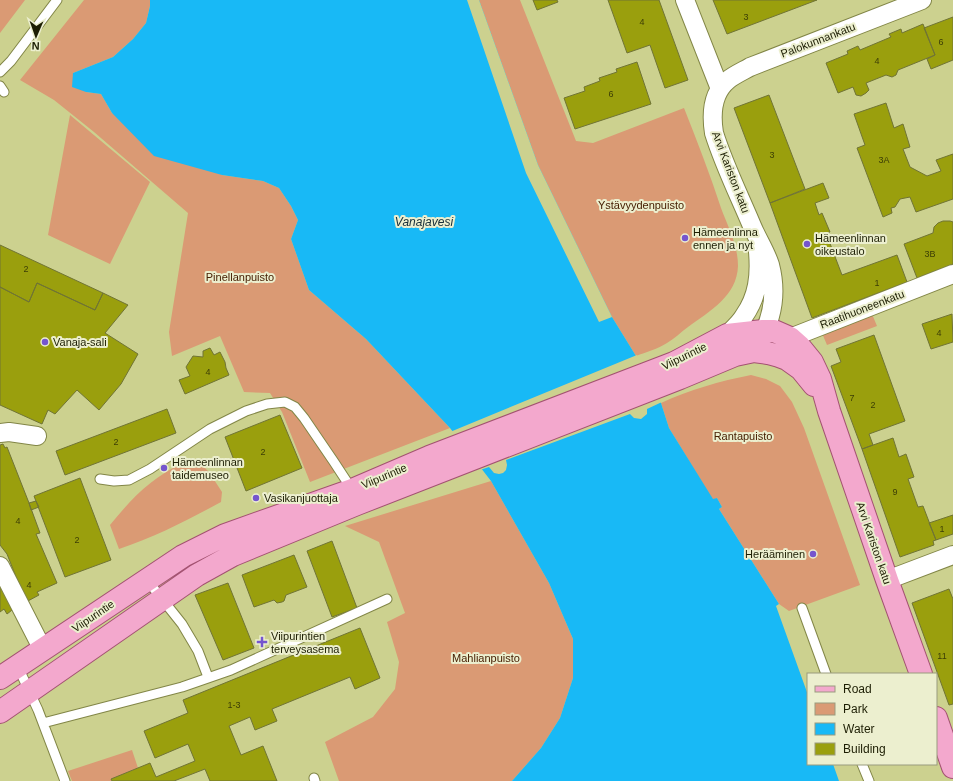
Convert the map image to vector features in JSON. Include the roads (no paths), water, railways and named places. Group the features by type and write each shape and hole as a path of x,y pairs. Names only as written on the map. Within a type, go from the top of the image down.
{"main road":[{"name":"Viipurintie","path":"677,371 727,335 774,331 790,338"},
{"name":"Arvi Kariston katu","path":"790,338 800,346 812,362 820,379 829,411 920,673"},
{"name":"Viipurintie","path":"0,712 197,575 233,554 355,497 433,466 677,371 754,351"},
{"name":"Arvi Kariston katu","path":"754,351 768,352 787,359 801,369 813,384 829,411"},
{"name":"Viipurintie","path":"0,678 183,556 225,535 355,497"},
{"path":"937,721 953,767"}],"street":[{"path":"686,0 720,89"},
{"name":"Palokunnankatu","path":"720,89 727,80 750,67 922,0"},
{"name":"Arvi Kariston katu","path":"720,89 714,103 712,118 714,133 754,231 770,265 774,306 782,327 790,338"},
{"name":"Arvi Kariston katu","path":"727,335 744,316 757,290 759,275 758,253 754,231"},
{"name":"Raatihuoneenkatu","path":"790,338 953,274"},
{"name":"Arvi Kariston katu","path":"754,298 760,320 773,342 787,359"},
{"name":"Arvi Kariston katu","path":"754,351 766,331 774,306"},
{"path":"787,359 790,338"},
{"path":"0,433 9,432 37,436"},
{"path":"887,580 953,555"},
{"path":"0,566 43,650"}],"lane":[{"path":"0,72 11,62 57,0"},
{"path":"100,479 114,481 129,480 150,469 218,425 246,411 267,404 284,402 295,407 304,418 355,497"},
{"path":"146,580 182,624 198,650 208,677"},
{"path":"43,723 182,687 231,670 387,600"},
{"path":"802,608 826,673"},
{"path":"18,667 30,691 65,781"},
{"path":"862,765 869,781"}],"water":[{"name":"Vanajavesi","path":"150,0 479,0 538,165 612,317 636,356 661,403 669,428 713,499 717,498 722,507 719,509 779,604 776,606 807,692 807,765 833,765 839,781 512,781 541,748 560,718 573,678 573,639 549,583 491,481 450,428 366,339 309,290 291,239 298,220 279,188 263,181 222,175 154,156 112,113 101,94 86,92 72,87 73,73 113,57 133,39 146,23"}],"place":[{"name":"Hämeenlinna ennen ja nyt","path":"685,238"},
{"name":"Hämeenlinnan oikeustalo","path":"807,244"},
{"name":"Vanaja-sali","path":"45,342"},
{"name":"Hämeenlinnan taidemuseo","path":"164,468"},
{"name":"Vasikanjuottaja","path":"256,498"},
{"name":"Herääminen","path":"813,554"},
{"name":"Viipurintien terveysasema","path":"262,642"}],"park label":[{"name":"Ystävyydenpuisto","path":"641,205"},
{"name":"Pinellanpuisto","path":"240,277"},
{"name":"Rantapuisto","path":"743,436"},
{"name":"Mahlianpuisto","path":"486,658"}]}
